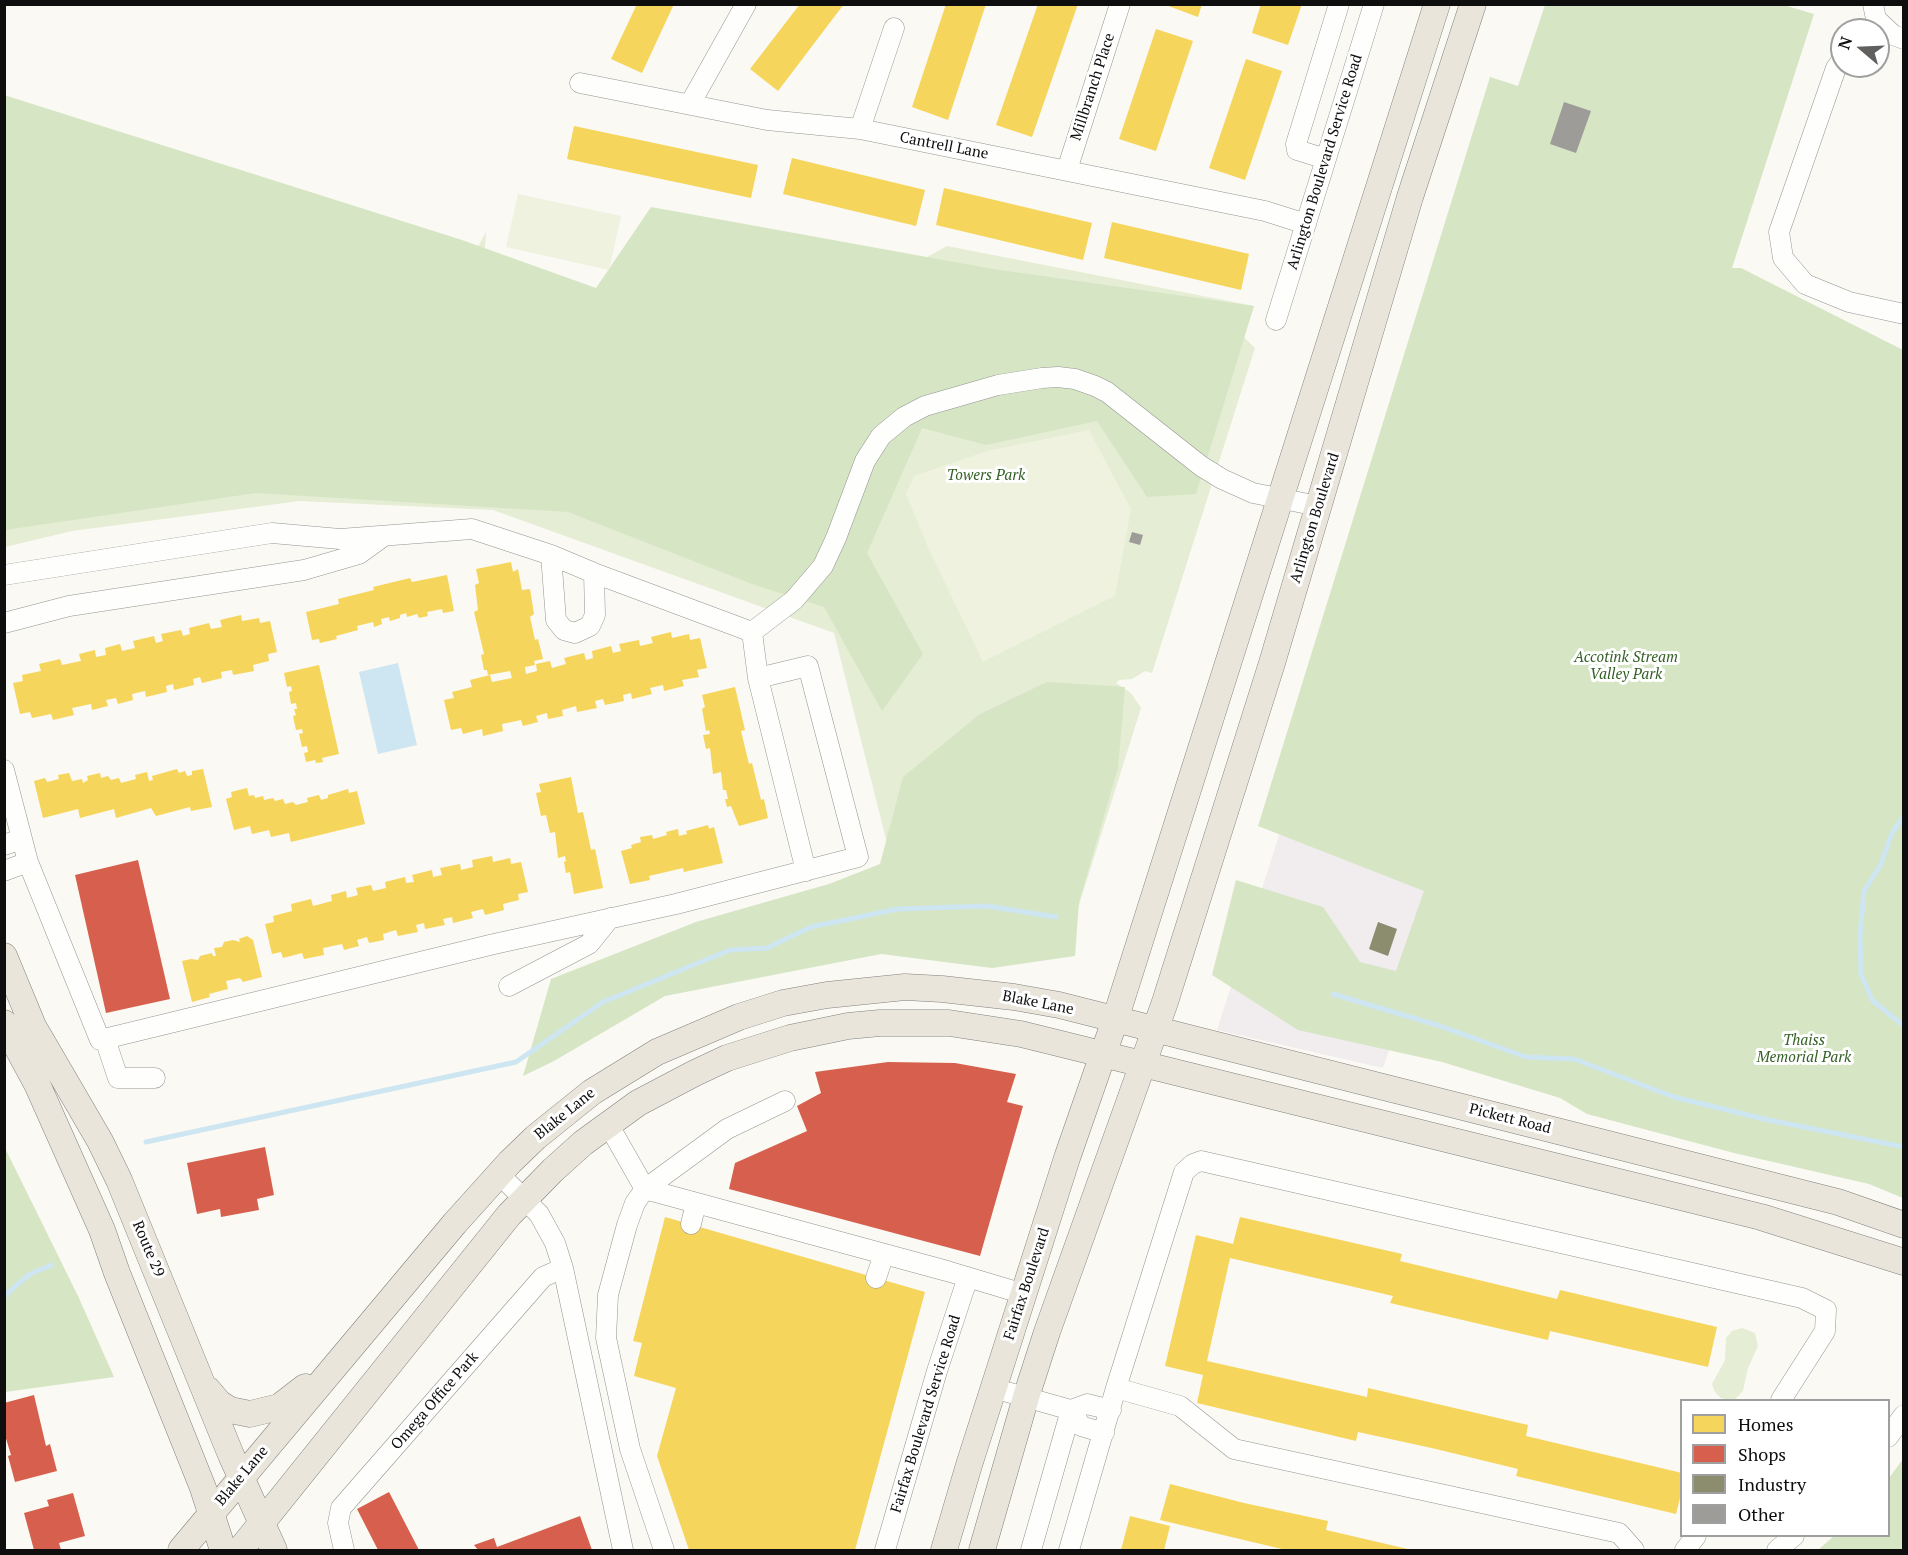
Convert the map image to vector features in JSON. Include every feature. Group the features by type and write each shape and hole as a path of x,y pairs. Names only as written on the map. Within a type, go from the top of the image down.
{"main road":[{"path":"1114,1020 1437,4"},
{"name":"Arlington Boulevard","path":"1156,1031 1272,663 1410,197 1473,4"},
{"name":"Route 29","path":"4,956 33,1026 100,1141 119,1180 274,1551"},
{"name":"Blake Lane","path":"181,1551 241,1476 499,1174 560,1116 626,1069 696,1034 739,1017 783,1004 827,995 905,987 1014,997 1059,1005 1114,1020"},
{"name":"Pickett Road","path":"1114,1020 1838,1202 1904,1225"},
{"name":"Fairfax Boulevard","path":"944,1551 993,1388 1114,1020"},
{"path":"4,1023 37,1084 102,1230 187,1446 223,1551"},
{"path":"240,1551 466,1267 553,1170 608,1124 638,1103 667,1087 727,1058 790,1038 848,1026 949,1023 1021,1034 1761,1217 1904,1262"},
{"path":"982,1551 1047,1332 1156,1031"},
{"path":"204,1384 219,1403 230,1410 250,1414 279,1407 301,1390 379,1316"}],"street":[{"path":"690,104 746,4"},
{"name":"Millbranch Place","path":"1067,170 1120,4"},
{"path":"1326,159 1297,150 1296,144 1339,4"},
{"name":"Arlington Boulevard Service Road","path":"1276,320 1374,4"},
{"path":"860,129 894,28"},
{"path":"1890,33 1904,39"},
{"path":"1833,78 1779,232 1783,258 1804,284 1850,302 1904,314"},
{"name":"Cantrell Lane","path":"580,83 784,123 860,129 1266,211 1306,224"},
{"path":"752,632 794,600 823,566 865,461 881,436 904,417 925,406 998,385 1058,377 1075,379 1095,386 1107,392 1201,466 1222,479 1253,493 1318,506"},
{"path":"4,575 272,533 340,539 472,529 551,555 752,632"},
{"path":"4,623 69,606 304,570 359,554 384,536"},
{"path":"551,555 556,620 564,630 575,633 590,626 595,615 594,573"},
{"path":"752,632 758,678 806,871"},
{"path":"4,770 13,842 28,862 100,1040 858,858 808,666 758,678"},
{"path":"4,872 28,862"},
{"path":"508,986 589,944 610,918"},
{"path":"105,1039 118,1078 155,1078"},
{"path":"664,1551 630,1449 606,1338 608,1295 616,1265 635,1203 645,1190 727,1129 785,1101"},
{"path":"608,1124 645,1190 1024,1294"},
{"path":"1069,1551 1116,1388 1184,1172 1193,1164 1201,1161 1802,1299 1826,1310 1824,1331 1782,1399"},
{"path":"499,1174 538,1214 547,1227 563,1268 623,1551"},
{"path":"691,1224 696,1203"},
{"path":"876,1278 884,1254"},
{"name":"Omega Office Park","path":"344,1551 338,1523 341,1508 543,1277 563,1268"},
{"name":"Fairfax Boulevard Service Road","path":"885,1551 968,1277"},
{"path":"993,1388 1071,1410 1087,1404 1111,1410"},
{"path":"1116,1388 1180,1406 1234,1449 1619,1533 1634,1551"},
{"path":"1071,1410 1081,1426 1104,1432"},
{"path":"1031,1551 1071,1410"},
{"path":"1890,1434 1904,1415"},
{"path":"1685,1551 1695,1537"},
{"path":"1777,1551 1793,1537"}],"shaded area":[{"path":"1282,826 1446,879 1383,1068 1217,1030"}],"green space":[{"path":"1780,4 1814,14 1732,268 1741,268 1903,350 1903,1198 1869,1184 1734,1153 1587,1114 1560,1098 1442,1062 1298,1030 1212,975 1236,880 1323,907 1360,962 1396,971 1424,891 1258,826 1490,77 1518,86 1545,5"},
{"name":"Towers Park","path":"4,95 462,240 596,288 651,207 993,269 1254,306 1196,494 1147,497 1097,421 986,445 922,428 867,553 923,654 882,711 824,607 752,584 568,512 256,493 5,530"},
{"path":"518,194 621,216 609,270 506,247"},
{"name":"Towers Park","path":"486,232 482,300 879,284 947,246 1254,306 1244,337 1255,348 1152,673 1145,671 1132,679 1119,680 1116,683 1131,693 1141,708 1067,943 915,954 834,633 493,510 300,501 72,531 5,547 4,341 447,305"},
{"path":"1089,430 1131,509 1115,596 983,662 929,550 906,494 914,476 987,451"},
{"path":"1047,682 1125,687 1118,768 1079,902 1075,956 992,968 881,954 665,996 554,1061 523,1076 551,979 696,922 829,884 880,864 903,777 980,714"},
{"path":"5,1148 78,1296 114,1377 5,1392"},
{"path":"1742,1328 1755,1333 1758,1346 1748,1368 1743,1391 1735,1399 1725,1399 1715,1392 1712,1384 1725,1360 1726,1338 1732,1331"},
{"path":"1903,1459 1903,1550 1818,1550 1833,1537 1890,1537 1890,1477"}],"water":[{"path":"398,663 417,745 378,754 359,672"}],"building: Homes":[{"path":"637,4 674,4 642,73 611,59"},
{"path":"800,4 844,4 778,91 750,69"},
{"path":"946,4 986,4 948,120 912,107"},
{"path":"1038,4 1078,4 1032,137 996,125"},
{"path":"1163,4 1202,4 1198,17"},
{"path":"1261,4 1302,4 1288,45 1252,33"},
{"path":"1156,29 1193,41 1156,151 1119,139"},
{"path":"1246,59 1282,71 1245,180 1209,168"},
{"path":"574,126 758,165 751,198 567,159"},
{"path":"792,158 925,190 916,226 783,194"},
{"path":"944,188 1092,223 1083,260 936,225"},
{"path":"1112,222 1249,254 1241,290 1104,258"},
{"path":"511,562 513,572 518,569 522,590 530,589 534,614 530,617 535,640 538,639 543,659 534,661 535,665 525,667 526,674 537,671 536,664 550,661 552,668 566,664 564,658 584,653 586,660 593,658 592,651 611,646 613,653 621,651 619,644 639,640 640,646 653,643 651,637 671,632 672,638 689,634 690,640 700,638 707,668 697,670 699,677 682,680 684,686 664,691 663,685 650,688 652,694 632,699 631,693 623,695 624,701 605,705 603,699 595,701 597,708 577,712 576,706 562,710 563,716 548,719 547,713 536,716 538,722 523,726 521,720 502,724 503,731 483,736 482,729 463,734 461,728 451,730 444,700 454,698 452,692 472,687 470,680 490,675 492,682 512,678 510,671 488,675 487,670 484,670 481,655 484,654 474,612 478,610 475,585 479,583 476,569"},
{"path":"447,575 454,611 443,613 442,609 427,612 428,616 419,618 417,614 407,617 406,613 390,621 389,617 381,619 382,624 374,627 373,622 357,626 358,630 336,636 337,639 320,643 319,639 312,640 306,612 339,604 338,599 374,590 373,587 410,578 412,582"},
{"path":"241,615 242,621 259,618 260,623 270,621 277,652 268,654 269,661 253,665 254,671 233,675 232,670 221,672 222,678 202,683 200,677 193,679 194,685 174,690 173,684 166,686 167,692 146,697 145,691 132,694 133,700 118,704 116,698 106,700 108,706 92,710 91,704 72,708 74,715 53,720 51,714 32,718 30,712 20,714 13,683 23,681 22,675 41,671 39,664 60,659 62,665 81,661 79,654 95,650 96,657 106,655 105,648 120,644 122,651 135,648 133,641 154,636 156,643 163,641 161,634 181,630 183,636 190,634 189,628 209,623 211,629 222,627 220,620"},
{"path":"319,665 339,754 322,758 323,762 316,763 315,760 306,762 304,753 308,752 307,746 302,747 299,734 303,733 302,729 296,730 293,716 296,715 294,709 297,709 296,703 291,704 289,692 292,691 291,686 287,687 284,673"},
{"path":"735,687 745,730 741,731 749,764 752,763 768,818 739,826 731,806 727,807 725,799 728,799 726,790 723,790 721,772 713,774 710,748 706,749 703,735 710,734 709,730 706,731 702,709 705,707 702,695"},
{"path":"177,769 179,773 185,771 187,776 192,775 192,771 203,769 212,807 191,811 190,807 156,816 151,808 116,818 114,809 80,818 78,809 43,818 34,781 45,778 47,782 59,779 58,775 69,773 72,781 82,779 83,783 88,780 87,776 100,773 101,778 108,776 111,780 119,778 121,783 136,779 135,775 147,772 149,781 153,780 152,776"},
{"path":"571,777 578,813 583,812 591,850 595,849 603,888 574,894 570,872 566,873 565,856 558,858 555,832 550,833 546,815 541,816 536,793 541,792 539,784"},
{"path":"247,788 249,796 254,795 255,798 263,796 264,800 273,798 275,801 283,799 285,804 293,802 296,805 308,802 307,798 319,795 321,800 328,798 328,795 348,789 349,793 357,791 365,824 291,842 289,833 271,837 269,830 252,834 250,826 234,830 226,799 232,797 231,792"},
{"path":"708,825 709,829 714,827 723,863 684,872 683,868 649,876 650,880 630,884 621,851 641,842 640,837 652,835 653,839 678,829 679,836 687,834 686,831"},
{"path":"492,856 493,862 510,858 511,864 521,862 528,892 518,894 519,900 503,904 504,910 485,915 483,909 471,912 473,918 453,923 452,917 443,919 445,925 425,929 424,923 416,925 418,932 398,936 396,930 383,934 384,940 369,943 367,937 357,940 359,946 344,950 342,944 323,948 324,955 304,959 302,953 283,958 281,952 272,954 265,924 274,922 273,916 292,911 291,904 311,899 313,906 332,901 331,895 346,891 347,898 358,895 356,888 371,885 373,891 386,888 385,882 405,877 406,883 414,882 412,875 432,870 433,877 442,875 440,868 460,864 461,870 473,867 472,860"},
{"path":"247,936 253,940 262,977 243,982 240,978 226,981 228,989 192,1002 182,961 198,960 200,956 212,953 216,956 214,948 222,947 224,942 233,940 240,942 239,939"},
{"path":"665,1217 925,1292 855,1550 689,1550 657,1456 676,1388 634,1376 642,1343 633,1341"},
{"path":"1240,1217 1402,1254 1400,1261 1557,1299 1560,1290 1717,1327 1708,1367 1550,1331 1548,1340 1390,1303 1393,1296 1230,1258 1207,1361 1367,1397 1368,1388 1528,1425 1526,1436 1680,1473 1680,1498 1676,1514 1516,1476 1518,1469 1436,1449 1358,1432 1356,1441 1197,1403 1203,1375 1165,1366 1196,1235 1233,1244"},
{"path":"1170,1484 1328,1521 1326,1530 1412,1550 1286,1550 1160,1520"},
{"path":"1130,1516 1170,1526 1164,1550 1121,1550"}],"building: Shops":[{"path":"138,860 170,999 106,1013 75,875"},
{"path":"888,1062 955,1063 1016,1074 1007,1102 1023,1106 980,1256 729,1189 735,1163 807,1131 797,1106 821,1093 815,1072"},
{"path":"265,1147 274,1195 257,1199 259,1210 221,1217 220,1209 197,1214 187,1163"},
{"path":"34,1395 46,1446 50,1444 57,1471 15,1482 8,1456 11,1455 4,1432 4,1403"},
{"path":"389,1492 419,1550 378,1550 357,1509"},
{"path":"73,1493 85,1536 59,1543 61,1550 34,1550 24,1513 49,1506 47,1500"},
{"path":"580,1516 592,1550 478,1550 474,1545 494,1538 497,1547"}],"building: Industry":[{"path":"1378,922 1397,929 1388,956 1369,949"}],"building: Other":[{"path":"1564,102 1591,111 1576,153 1550,144"},
{"path":"1132,532 1143,535 1140,545 1129,542"}],"waterway":[{"path":"1904,816 1892,833 1880,866 1864,891 1860,936 1861,974 1872,1000 1904,1026"},
{"path":"146,1142 516,1062 603,1002 730,950 767,948 811,927 898,909 987,906 1056,917"},
{"path":"1333,994 1440,1026 1526,1057 1574,1059 1674,1097 1764,1119 1904,1147"},
{"path":"4,1296 30,1274 52,1265"}],"park label":[{"name":"Accotink Stream Valley Park","path":"1626,666"},
{"name":"Thaiss Memorial Park","path":"1804,1050"}]}
